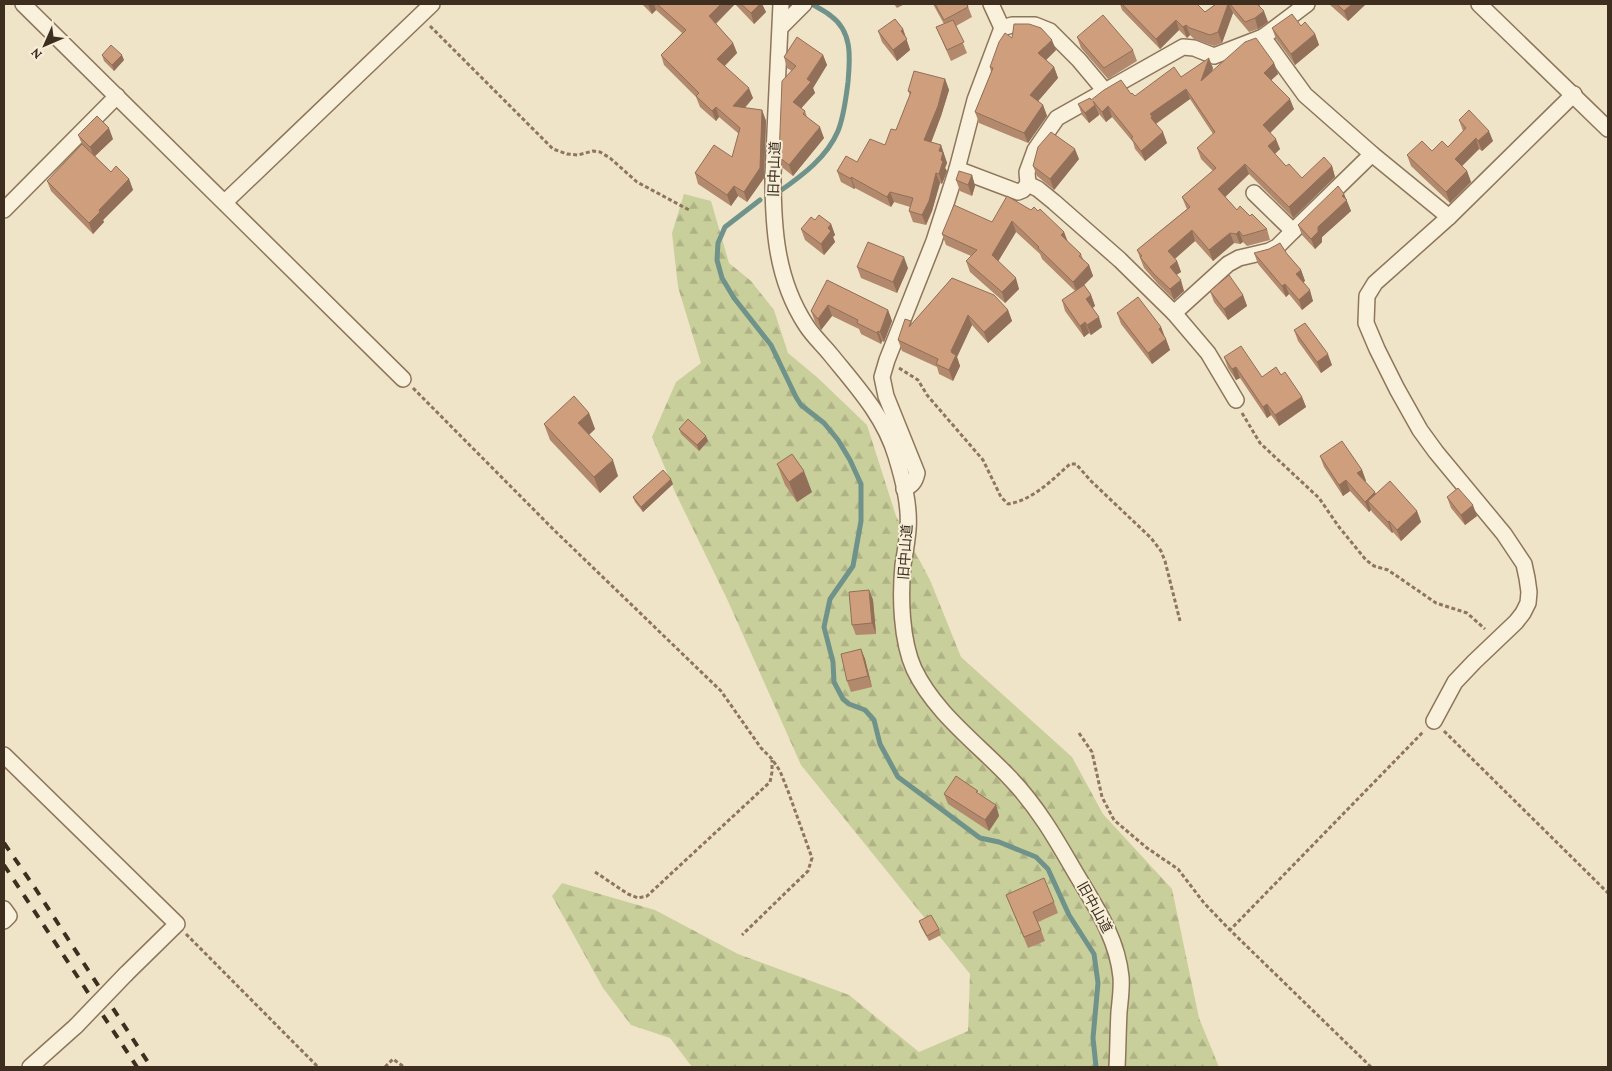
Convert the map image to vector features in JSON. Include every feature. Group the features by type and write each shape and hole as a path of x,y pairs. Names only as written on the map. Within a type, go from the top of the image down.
{"street":[{"path":"23,4 404,379"},
{"path":"225,202 432,4"},
{"name":"旧中山道","path":"781,4 772,175 776,243 780,265 791,298 806,325 876,411 895,453 908,510 908,529 903,567 903,622 914,669 932,699 1011,778 1034,805 1105,922 1118,956 1122,980 1117,1067"},
{"path":"904,489 916,480 917,473 886,396 882,377 934,241 957,169 975,100 1002,28 991,4"},
{"path":"957,169 1018,192 1028,184 1027,172 1035,150 1057,118 1183,47 1194,48 1214,56 1263,37 1307,4"},
{"path":"1479,4 1608,129"},
{"path":"781,27 803,5"},
{"path":"1002,28 1012,25 1035,25 1050,31 1079,60 1105,91"},
{"path":"1263,37 1305,95 1372,154 1449,217"},
{"path":"1434,721 1455,682 1523,613 1528,603 1529,592 1524,564 1504,534 1420,430 1381,357 1366,323 1366,296 1374,283 1449,217 1574,94"},
{"path":"4,210 117,96"},
{"path":"1174,312 1228,264 1239,258 1269,251 1277,246 1372,154"},
{"path":"1028,184 1054,202 1120,260 1174,312 1208,353 1236,400"},
{"path":"1254,194 1293,231"},
{"path":"4,756 177,924 76,1026 30,1067"},
{"path":"4,909 9,916 4,921"}],"path":[{"path":"419,15 553,149 567,154 578,155 593,151 600,152 610,158 637,182 691,211"},
{"path":"887,360 918,380 927,394 983,460 1001,497 1008,504 1016,503 1034,494 1070,464 1076,464 1091,481 1151,538 1161,552 1180,621"},
{"path":"404,379 554,530 721,691 761,748 780,771 812,858 808,871 742,935"},
{"path":"1236,400 1260,443 1319,498 1339,527 1366,560 1374,566 1388,570 1436,603 1467,613 1496,641"},
{"path":"1230,930 1434,721 1608,893"},
{"path":"1079,733 1092,752 1102,797 1114,820 1147,848 1178,869 1204,903 1230,930 1371,1067"},
{"path":"595,872 628,894 638,898 647,896 770,782 772,759"},
{"path":"177,924 318,1067"},
{"path":"385,1067 393,1060 404,1067"}],"green space":[{"path":"684,194 711,201 729,263 751,281 774,310 788,353 818,378 867,425 896,516 930,580 961,657 1072,757 1103,814 1172,889 1199,1018 1219,1067 692,1067 670,1038 631,1025 603,988 552,896 562,883 655,910 738,954 849,995 919,1052 968,1031 970,974 801,765 727,599 675,492 652,437 676,382 701,363 678,287 672,233"}],"building":[{"path":"657,4 721,4 709,16 733,43 717,59 749,88 733,106 762,110 760,168 744,192 734,186 727,195 695,173 714,145 732,157 740,128 716,107 712,111 696,96 699,93 661,55 686,30"},
{"path":"741,4 760,4 751,13"},
{"path":"935,4 967,4 968,7 944,20"},
{"path":"1122,4 1197,4 1205,12 1216,4 1228,4 1218,32 1210,35 1186,25 1183,27 1176,20 1156,39"},
{"path":"1230,4 1257,4 1264,11 1255,18 1245,22"},
{"path":"1337,4 1352,4 1344,11"},
{"path":"1292,14 1301,26 1305,22 1315,34 1291,54 1272,28"},
{"path":"1103,15 1133,50 1104,68 1077,37"},
{"path":"895,19 903,29 901,31 907,39 893,50 878,31"},
{"path":"953,20 964,42 947,50 936,27"},
{"path":"1014,24 1029,24 1041,28 1052,40 1038,53 1054,67 1030,95 1043,105 1024,133 975,112 993,68 990,67 999,42 1005,33 1012,38"},
{"path":"797,37 823,55 807,79 811,82 793,102 805,111 803,114 820,127 789,165 779,157 782,81 796,66 784,57"},
{"path":"1256,38 1274,63 1264,73 1290,99 1263,125 1276,139 1268,146 1286,166 1289,164 1302,178 1324,157 1332,166 1289,207 1245,164 1218,189 1237,210 1240,206 1250,216 1252,214 1267,229 1243,236 1239,231 1236,234 1230,233 1209,250 1192,230 1168,251 1177,261 1170,267 1181,280 1170,289 1154,274 1140,257 1142,256 1137,250 1190,207 1182,197 1216,168 1197,148 1215,132 1186,89 1150,114 1151,118 1163,132 1141,151 1131,138 1133,137 1108,106 1102,112 1093,101 1095,105 1085,113 1078,104 1090,98 1091,100 1121,80 1131,94 1135,96 1174,67 1181,77 1209,58 1201,81 1245,42"},
{"path":"111,45 122,55 112,65 102,55"},
{"path":"914,71 945,79 938,106 924,140 941,145 939,151 943,152 941,160 943,161 939,174 936,173 929,201 922,215 909,211 913,198 890,192 887,197 837,171 846,156 857,162 870,139 885,145 891,129 896,130 911,92 908,91"},
{"path":"1469,110 1489,131 1478,141 1476,138 1455,159 1467,171 1446,192 1407,155 1422,141 1432,151 1442,141 1448,147 1466,128 1459,120"},
{"path":"97,116 109,128 90,147 78,135"},
{"path":"1051,132 1075,149 1050,179 1033,166 1038,147"},
{"path":"82,144 111,172 116,166 129,179 89,223 47,181"},
{"path":"959,171 972,175 968,185 956,180"},
{"path":"1338,186 1344,194 1342,196 1347,200 1318,227 1318,232 1311,239 1298,225"},
{"path":"1007,196 1031,210 1034,207 1038,211 1040,209 1064,232 1061,235 1081,254 1079,256 1089,265 1073,282 1012,221 992,255 1016,278 1002,292 966,261 977,250 942,234 954,205 992,222"},
{"path":"819,215 831,224 828,228 831,231 821,244 801,229 811,217 815,220"},
{"path":"868,242 904,257 893,282 857,267"},
{"path":"1280,243 1301,270 1296,274 1310,290 1299,300 1285,284 1282,286 1254,253 1269,249"},
{"path":"1229,275 1243,295 1224,309 1210,291"},
{"path":"952,278 994,295 1008,310 984,332 968,315 951,351 956,355 949,370 936,364 938,359 898,340 905,319 911,321 909,327"},
{"path":"827,280 888,310 880,332 878,331 877,333 857,323 858,320 828,305 818,319 811,311"},
{"path":"1084,285 1091,295 1086,299 1099,317 1087,325 1085,322 1080,326 1062,300"},
{"path":"1138,297 1161,327 1159,329 1166,339 1148,353 1117,313"},
{"path":"1305,323 1328,354 1317,362 1294,330"},
{"path":"1241,346 1262,377 1276,367 1281,375 1285,372 1302,397 1275,415 1267,404 1263,407 1236,367 1232,369 1224,357"},
{"path":"574,396 589,413 578,423 613,460 594,477 544,424"},
{"path":"688,419 706,436 697,445 679,429"},
{"path":"1342,441 1362,470 1357,473 1375,492 1365,502 1346,480 1339,485 1320,456"},
{"path":"792,454 804,471 789,482 777,464"},
{"path":"663,470 671,479 641,507 633,497"},
{"path":"1390,481 1417,511 1397,530 1368,501"},
{"path":"1458,488 1473,505 1461,515 1447,497"},
{"path":"869,590 872,623 852,625 849,592"},
{"path":"861,649 868,676 847,681 841,654"},
{"path":"956,776 996,805 985,820 944,794"},
{"path":"1044,878 1054,902 1033,912 1041,930 1024,937 1006,895"},
{"path":"931,915 939,929 927,936 919,921"}],"waterway":[{"path":"780,191 806,172 828,149 842,119 848,82 849,46 847,38 838,22 812,4"},
{"path":"760,200 725,227 718,243 717,260 722,278 734,298 771,345 801,405 824,423 838,440 861,484 861,521 853,566 830,599 824,627 833,662 834,682 843,699 849,704 865,710 874,720 880,744 898,777 980,838 999,842 1036,857 1048,869 1069,915 1094,954 1098,983 1093,1038 1096,1067"}],"railway":[{"path":"4,843 151,1067"},
{"path":"4,865 137,1067"}]}
